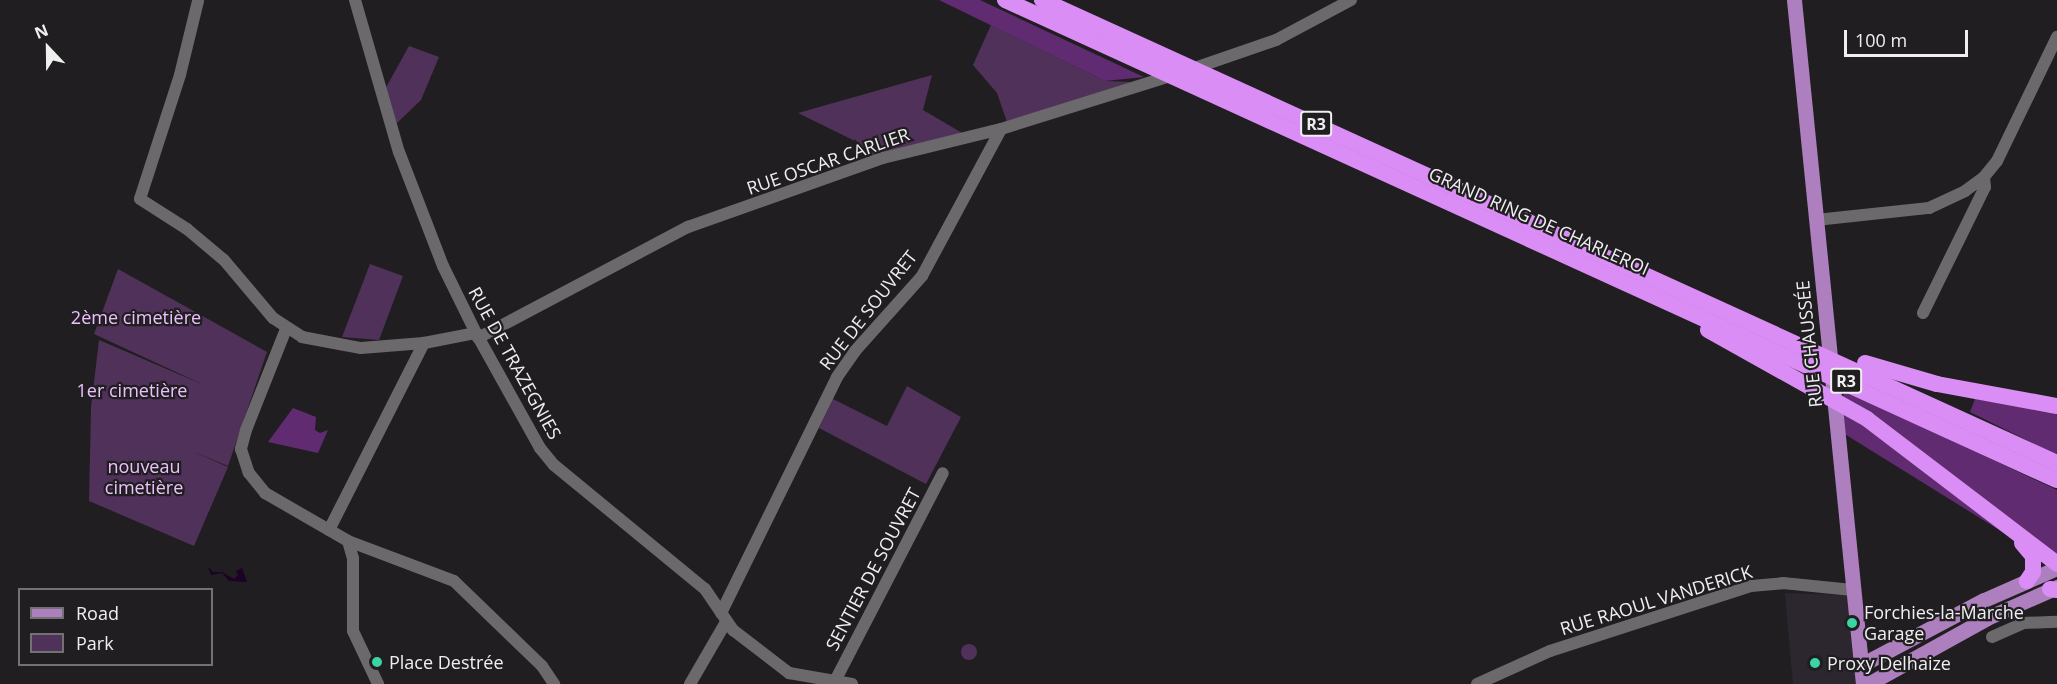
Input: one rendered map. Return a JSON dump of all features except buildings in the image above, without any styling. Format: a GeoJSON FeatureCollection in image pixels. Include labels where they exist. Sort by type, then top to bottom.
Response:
{"type":"FeatureCollection","features":[{"type":"Feature","properties":{"kind":"highway","name":"GRAND RING DE CHARLEROI"},"geometry":{"type":"LineString","coordinates":[[1005,0],[1634,285],[2057,480]]}},
{"type":"Feature","properties":{"kind":"highway","name":"GRAND RING DE CHARLEROI"},"geometry":{"type":"LineString","coordinates":[[1042,0],[2057,463]]}},
{"type":"Feature","properties":{"kind":"highway"},"geometry":{"type":"LineString","coordinates":[[1634,285],[1647,299],[1749,351],[1867,419],[2057,566]]}},
{"type":"Feature","properties":{"kind":"highway"},"geometry":{"type":"LineString","coordinates":[[1819,353],[1937,384],[2057,406]]}},
{"type":"Feature","properties":{"kind":"highway"},"geometry":{"type":"LineString","coordinates":[[2005,524],[2033,555],[2033,573],[2027,580]]}},
{"type":"Feature","properties":{"kind":"main road","name":"RUE CHAUSSÉE"},"geometry":{"type":"LineString","coordinates":[[1794,0],[1863,684]]}},
{"type":"Feature","properties":{"kind":"main road"},"geometry":{"type":"LineString","coordinates":[[1861,665],[2057,566]]}},
{"type":"Feature","properties":{"kind":"main road"},"geometry":{"type":"LineString","coordinates":[[1869,684],[1987,618],[2055,588]]}},
{"type":"Feature","properties":{"kind":"street","name":"RUE DE TRAZEGNIES"},"geometry":{"type":"LineString","coordinates":[[356,0],[399,152],[448,277],[477,336],[540,448],[554,465],[705,590],[724,617],[789,679]]}},
{"type":"Feature","properties":{"kind":"street","name":"RUE OSCAR CARLIER"},"geometry":{"type":"LineString","coordinates":[[286,329],[322,342],[361,348],[477,336],[688,227],[883,158],[1001,129],[1210,63],[1276,40],[1351,0]]}},
{"type":"Feature","properties":{"kind":"street"},"geometry":{"type":"LineString","coordinates":[[198,1],[140,199],[187,229],[224,260],[286,329],[241,449],[249,473],[265,493],[348,541],[454,581],[542,666],[554,684]]}},
{"type":"Feature","properties":{"kind":"street"},"geometry":{"type":"LineString","coordinates":[[1816,220],[1929,208],[1965,191],[1984,177],[1997,161],[2057,37]]}},
{"type":"Feature","properties":{"kind":"street","name":"RUE DE SOUVRET"},"geometry":{"type":"LineString","coordinates":[[690,684],[837,377],[855,351],[922,276],[1001,129]]}},
{"type":"Feature","properties":{"kind":"street"},"geometry":{"type":"LineString","coordinates":[[1923,313],[1986,187],[1984,177]]}},
{"type":"Feature","properties":{"kind":"street"},"geometry":{"type":"LineString","coordinates":[[329,530],[424,343]]}},
{"type":"Feature","properties":{"kind":"street","name":"SENTIER DE SOUVRET"},"geometry":{"type":"LineString","coordinates":[[835,681],[943,473]]}},
{"type":"Feature","properties":{"kind":"street"},"geometry":{"type":"LineString","coordinates":[[348,541],[353,558],[353,631],[378,684]]}},
{"type":"Feature","properties":{"kind":"street","name":"RUE RAOUL VANDERICK"},"geometry":{"type":"LineString","coordinates":[[1477,684],[1550,651],[1751,586],[1783,583],[1853,590]]}},
{"type":"Feature","properties":{"kind":"street"},"geometry":{"type":"LineString","coordinates":[[1992,637],[2023,623],[2057,622]]}},
{"type":"Feature","properties":{"kind":"street"},"geometry":{"type":"LineString","coordinates":[[789,679],[852,684]]}},
{"type":"Feature","properties":{"kind":"shaded area"},"geometry":{"type":"Polygon","coordinates":[[[939,0],[980,0],[1144,77],[1105,81],[939,0]]]}},
{"type":"Feature","properties":{"kind":"shaded area"},"geometry":{"type":"Polygon","coordinates":[[[1845,390],[2057,490],[2057,559],[1842,399],[1845,390]]]}},
{"type":"Feature","properties":{"kind":"shaded area"},"geometry":{"type":"Polygon","coordinates":[[[1976,396],[2057,411],[2057,455],[1970,412],[1976,396]]]}},
{"type":"Feature","properties":{"kind":"shaded area"},"geometry":{"type":"Polygon","coordinates":[[[293,408],[316,417],[315,430],[320,433],[328,430],[318,453],[268,442],[293,408]]]}},
{"type":"Feature","properties":{"kind":"shaded area"},"geometry":{"type":"Polygon","coordinates":[[[1842,412],[1886,441],[2004,533],[1843,433],[1842,412]]]}},
{"type":"Feature","properties":{"kind":"shaded area"},"geometry":{"type":"Polygon","coordinates":[[[208,567],[213,572],[222,572],[234,579],[238,575],[236,571],[242,568],[247,582],[229,581],[222,573],[211,575],[208,567]]]}},
{"type":"Feature","properties":{"kind":"shaded area"},"geometry":{"type":"Polygon","coordinates":[[[1785,593],[1848,595],[1857,684],[1793,684],[1785,593]]]}},
{"type":"Feature","properties":{"kind":"green space"},"geometry":{"type":"Polygon","coordinates":[[[991,25],[1105,81],[1132,82],[1007,122],[997,93],[973,65],[991,25]]]}},
{"type":"Feature","properties":{"kind":"green space"},"geometry":{"type":"Polygon","coordinates":[[[409,46],[439,57],[421,100],[396,124],[384,91],[409,46]]]}},
{"type":"Feature","properties":{"kind":"green space"},"geometry":{"type":"Polygon","coordinates":[[[932,75],[923,110],[964,134],[866,161],[859,143],[798,113],[932,75]]]}},
{"type":"Feature","properties":{"kind":"green space"},"geometry":{"type":"Polygon","coordinates":[[[370,264],[403,276],[379,340],[342,337],[370,264]]]}},
{"type":"Feature","properties":{"kind":"green space"},"geometry":{"type":"Polygon","coordinates":[[[118,269],[267,352],[228,466],[192,451],[228,467],[194,546],[89,501],[91,407],[99,340],[204,385],[94,334],[118,269]]]}},
{"type":"Feature","properties":{"kind":"green space"},"geometry":{"type":"Polygon","coordinates":[[[907,386],[961,417],[926,484],[819,428],[833,399],[887,426],[907,386]]]}},
{"type":"Feature","properties":{"kind":"green space"},"geometry":{"type":"Polygon","coordinates":[[[969,644],[977,652],[969,660],[961,652],[969,644]]]}},
{"type":"Feature","properties":{"kind":"place","name":"Forchies-la-Marche Garage"},"geometry":{"type":"Point","coordinates":[1852,623]}},
{"type":"Feature","properties":{"kind":"place","name":"Place Destrée"},"geometry":{"type":"Point","coordinates":[377,662]}},
{"type":"Feature","properties":{"kind":"place","name":"Proxy Delhaize"},"geometry":{"type":"Point","coordinates":[1815,663]}},
{"type":"Feature","properties":{"kind":"park label","name":"2ème cimetière"},"geometry":{"type":"Point","coordinates":[136,317]}},
{"type":"Feature","properties":{"kind":"park label","name":"1er cimetière"},"geometry":{"type":"Point","coordinates":[132,390]}},
{"type":"Feature","properties":{"kind":"park label","name":"nouveau cimetière"},"geometry":{"type":"Point","coordinates":[144,477]}}]}
